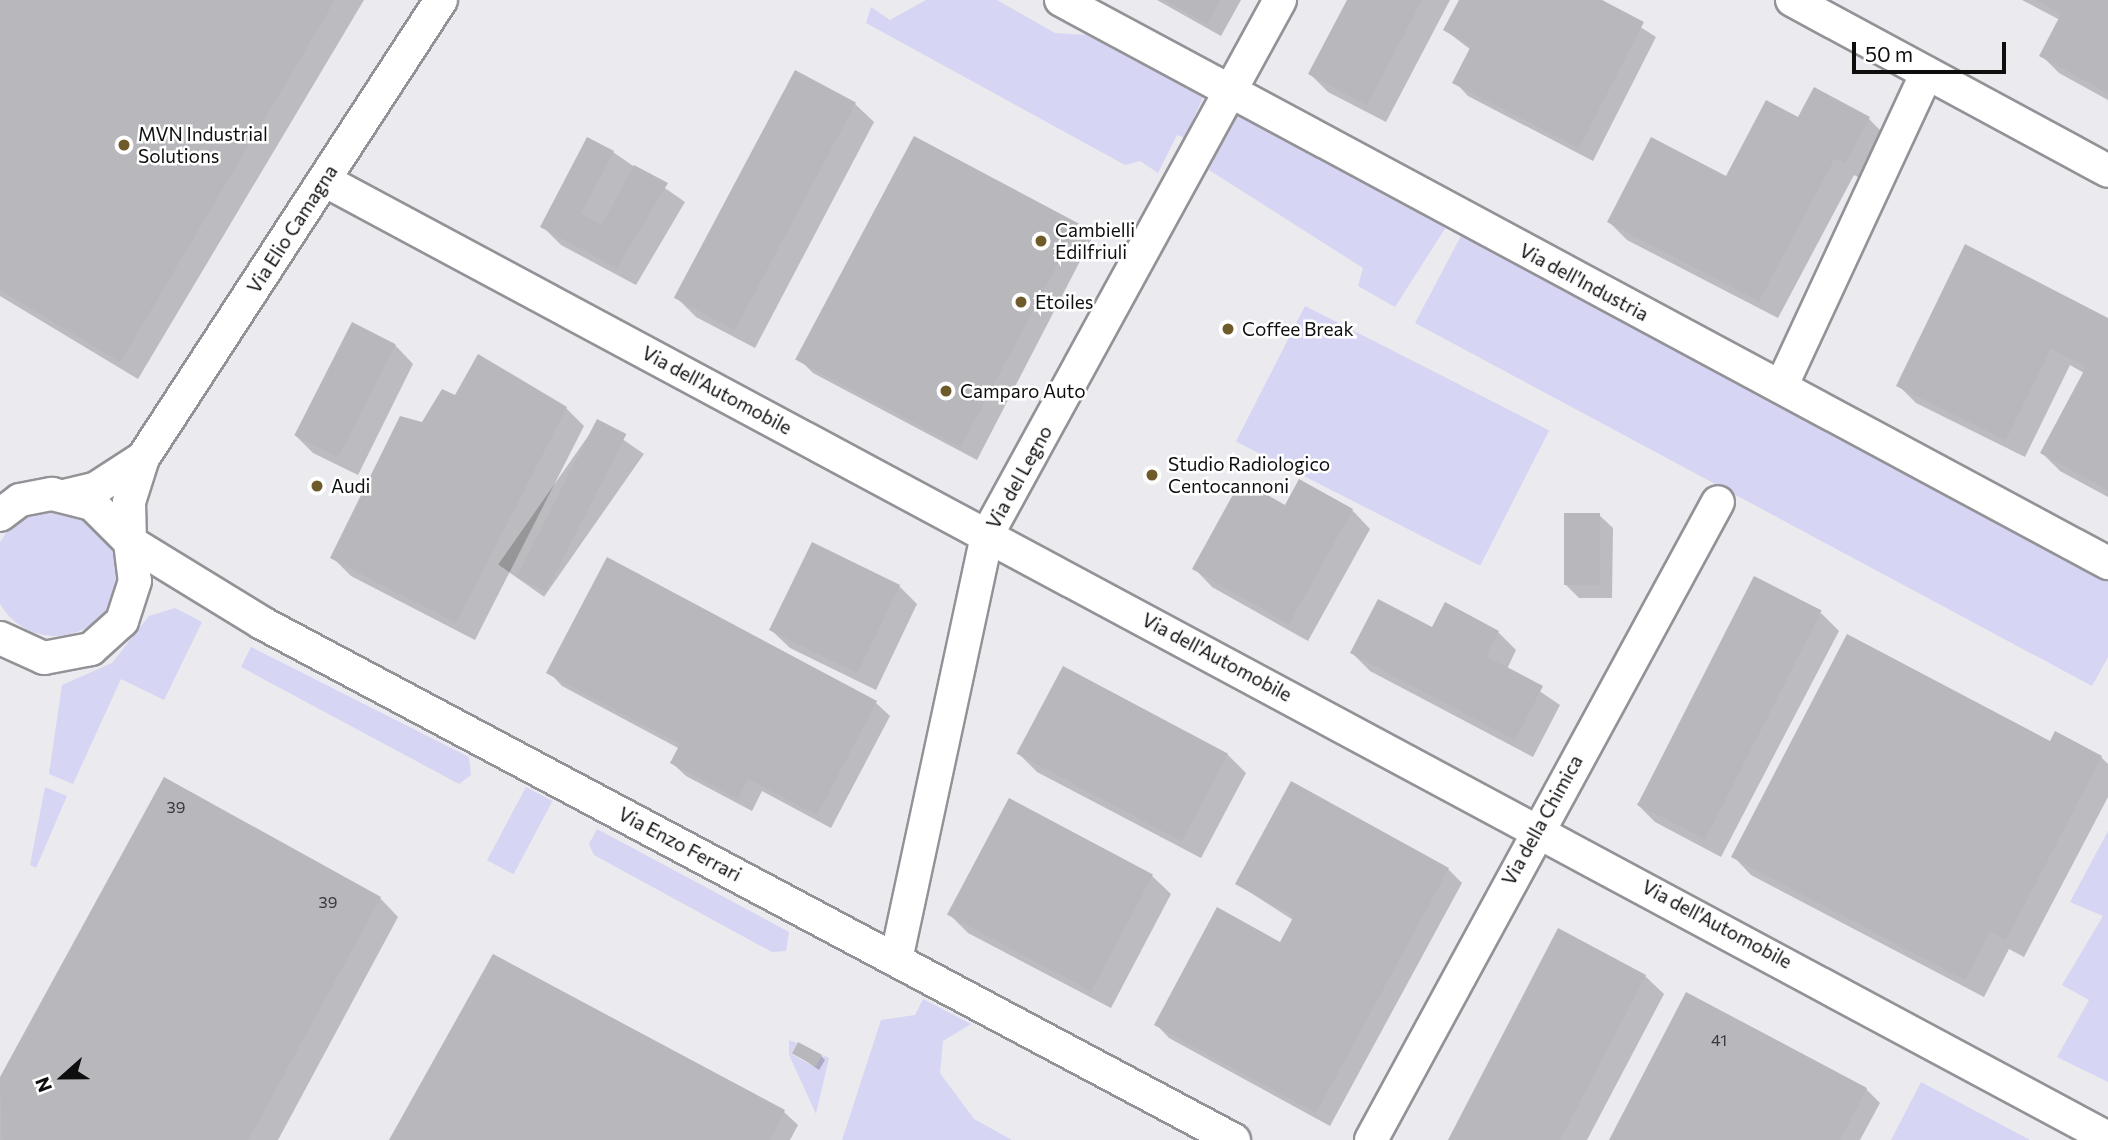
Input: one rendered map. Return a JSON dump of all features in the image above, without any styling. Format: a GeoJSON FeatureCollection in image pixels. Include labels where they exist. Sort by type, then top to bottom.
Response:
{"type":"FeatureCollection","features":[{"type":"Feature","properties":{"kind":"street","name":"Via Elio Camagna"},"geometry":{"type":"LineString","coordinates":[[0,638],[44,658],[70,657],[108,637],[131,602],[129,502],[144,458],[441,0]]}},
{"type":"Feature","properties":{"kind":"street","name":"Via dell'Industria"},"geometry":{"type":"LineString","coordinates":[[1061,0],[2108,563]]}},
{"type":"Feature","properties":{"kind":"street","name":"Via del Legno"},"geometry":{"type":"LineString","coordinates":[[896,960],[988,535],[1280,0]]}},
{"type":"Feature","properties":{"kind":"street"},"geometry":{"type":"LineString","coordinates":[[1801,2],[2108,170]]}},
{"type":"Feature","properties":{"kind":"street"},"geometry":{"type":"LineString","coordinates":[[1781,387],[1927,73]]}},
{"type":"Feature","properties":{"kind":"street","name":"Via dell'Automobile"},"geometry":{"type":"LineString","coordinates":[[324,180],[1537,828],[2108,1138]]}},
{"type":"Feature","properties":{"kind":"street","name":"Via Elio Camagna"},"geometry":{"type":"LineString","coordinates":[[7,506],[95,489],[144,458]]}},
{"type":"Feature","properties":{"kind":"street","name":"Via Enzo Ferrari"},"geometry":{"type":"LineString","coordinates":[[68,495],[106,514],[130,542],[262,623],[1234,1140]]}},
{"type":"Feature","properties":{"kind":"street","name":"Via della Chimica"},"geometry":{"type":"LineString","coordinates":[[1371,1140],[1537,828],[1718,502]]}},
{"type":"Feature","properties":{"kind":"shaded area"},"geometry":{"type":"Polygon","coordinates":[[[926,0],[997,0],[1055,33],[1087,35],[1203,97],[1185,138],[1177,135],[1158,173],[1140,161],[1125,165],[866,23],[871,7],[890,20],[926,0]]]}},
{"type":"Feature","properties":{"kind":"shaded area"},"geometry":{"type":"Polygon","coordinates":[[[1229,111],[1446,227],[1395,307],[1358,286],[1363,268],[1209,170],[1229,111]]]}},
{"type":"Feature","properties":{"kind":"shaded area"},"geometry":{"type":"Polygon","coordinates":[[[1462,234],[2108,581],[2108,657],[2092,686],[1415,323],[1462,234]]]}},
{"type":"Feature","properties":{"kind":"shaded area"},"geometry":{"type":"Polygon","coordinates":[[[1305,306],[1549,430],[1480,566],[1236,441],[1305,306]]]}},
{"type":"Feature","properties":{"kind":"shaded area"},"geometry":{"type":"Polygon","coordinates":[[[55,510],[79,515],[100,528],[113,549],[118,573],[113,597],[100,618],[79,631],[55,636],[31,631],[10,618],[-3,597],[-8,573],[-3,549],[10,528],[31,515],[55,510]]]}},
{"type":"Feature","properties":{"kind":"shaded area"},"geometry":{"type":"Polygon","coordinates":[[[175,608],[202,622],[164,700],[121,679],[73,784],[49,774],[62,685],[112,663],[149,616],[175,608]]]}},
{"type":"Feature","properties":{"kind":"shaded area"},"geometry":{"type":"Polygon","coordinates":[[[251,647],[469,757],[471,775],[459,784],[241,667],[251,647]]]}},
{"type":"Feature","properties":{"kind":"shaded area"},"geometry":{"type":"Polygon","coordinates":[[[45,787],[67,796],[36,868],[30,865],[45,787]]]}},
{"type":"Feature","properties":{"kind":"shaded area"},"geometry":{"type":"Polygon","coordinates":[[[526,787],[552,801],[514,874],[487,860],[526,787]]]}},
{"type":"Feature","properties":{"kind":"shaded area"},"geometry":{"type":"Polygon","coordinates":[[[597,829],[789,932],[786,951],[772,952],[594,855],[589,844],[597,829]]]}},
{"type":"Feature","properties":{"kind":"shaded area"},"geometry":{"type":"Polygon","coordinates":[[[2108,831],[2108,1082],[2057,1057],[2089,1000],[2062,985],[2103,916],[2070,902],[2108,831]]]}},
{"type":"Feature","properties":{"kind":"shaded area"},"geometry":{"type":"Polygon","coordinates":[[[923,999],[971,1024],[943,1041],[940,1073],[974,1119],[1012,1140],[842,1140],[881,1020],[915,1015],[923,999]]]}},
{"type":"Feature","properties":{"kind":"shaded area"},"geometry":{"type":"Polygon","coordinates":[[[789,1040],[797,1043],[791,1054],[815,1067],[822,1055],[829,1058],[816,1114],[789,1055],[789,1040]]]}},
{"type":"Feature","properties":{"kind":"shaded area"},"geometry":{"type":"Polygon","coordinates":[[[1921,1082],[2030,1140],[1891,1140],[1921,1082]]]}},
{"type":"Feature","properties":{"kind":"building","name":"MVN Industrial Solutions"},"geometry":{"type":"Polygon","coordinates":[[[0,0],[335,0],[120,362],[0,290],[0,0]]]}},
{"type":"Feature","properties":{"kind":"building"},"geometry":{"type":"Polygon","coordinates":[[[1165,0],[1220,0],[1207,24],[1165,0]]]}},
{"type":"Feature","properties":{"kind":"building"},"geometry":{"type":"Polygon","coordinates":[[[1347,0],[1422,0],[1367,105],[1308,74],[1347,0]]]}},
{"type":"Feature","properties":{"kind":"building"},"geometry":{"type":"Polygon","coordinates":[[[1459,0],[1602,0],[1644,22],[1579,148],[1452,83],[1471,46],[1443,30],[1459,0]]]}},
{"type":"Feature","properties":{"kind":"building"},"geometry":{"type":"Polygon","coordinates":[[[2035,0],[2108,0],[2108,93],[2039,56],[2061,14],[2035,0]]]}},
{"type":"Feature","properties":{"kind":"building"},"geometry":{"type":"Polygon","coordinates":[[[795,70],[856,102],[735,330],[674,298],[795,70]]]}},
{"type":"Feature","properties":{"kind":"building"},"geometry":{"type":"Polygon","coordinates":[[[1814,87],[1870,117],[1845,163],[1835,158],[1759,301],[1607,222],[1651,137],[1726,176],[1766,100],[1798,117],[1814,87]]]}},
{"type":"Feature","properties":{"kind":"building"},"geometry":{"type":"Polygon","coordinates":[[[914,136],[1079,224],[960,447],[795,359],[914,136]]]}},
{"type":"Feature","properties":{"kind":"building"},"geometry":{"type":"Polygon","coordinates":[[[587,137],[614,151],[581,214],[602,225],[634,165],[668,183],[617,268],[540,227],[587,137]]]}},
{"type":"Feature","properties":{"kind":"building"},"geometry":{"type":"Polygon","coordinates":[[[1965,244],[2108,318],[2108,490],[2040,453],[2086,367],[2051,348],[2006,440],[1896,386],[1965,244]]]}},
{"type":"Feature","properties":{"kind":"building"},"geometry":{"type":"Polygon","coordinates":[[[352,322],[396,344],[338,457],[294,435],[352,322]]]}},
{"type":"Feature","properties":{"kind":"building"},"geometry":{"type":"Polygon","coordinates":[[[478,354],[567,407],[456,623],[330,558],[400,416],[422,422],[442,389],[455,395],[478,354]]]}},
{"type":"Feature","properties":{"kind":"building"},"geometry":{"type":"Polygon","coordinates":[[[597,419],[626,434],[546,592],[517,577],[597,419]]]}},
{"type":"Feature","properties":{"kind":"building"},"geometry":{"type":"Polygon","coordinates":[[[1299,479],[1353,509],[1289,624],[1192,569],[1241,480],[1285,505],[1299,479]]]}},
{"type":"Feature","properties":{"kind":"building"},"geometry":{"type":"Polygon","coordinates":[[[1564,513],[1600,513],[1600,585],[1564,585],[1564,513]]]}},
{"type":"Feature","properties":{"kind":"building"},"geometry":{"type":"Polygon","coordinates":[[[812,542],[900,585],[857,673],[769,630],[812,542]]]}},
{"type":"Feature","properties":{"kind":"building"},"geometry":{"type":"Polygon","coordinates":[[[607,557],[877,701],[817,815],[748,779],[738,799],[670,763],[680,744],[546,673],[607,557]]]}},
{"type":"Feature","properties":{"kind":"building"},"geometry":{"type":"Polygon","coordinates":[[[1754,576],[1822,611],[1705,839],[1637,805],[1754,576]]]}},
{"type":"Feature","properties":{"kind":"building"},"geometry":{"type":"Polygon","coordinates":[[[1378,599],[1432,627],[1445,602],[1499,631],[1486,656],[1543,686],[1515,740],[1350,653],[1378,599]]]}},
{"type":"Feature","properties":{"kind":"building"},"geometry":{"type":"Polygon","coordinates":[[[1847,634],[2050,741],[2055,731],[2102,756],[2006,940],[1990,932],[1965,980],[1731,857],[1847,634]]]}},
{"type":"Feature","properties":{"kind":"building"},"geometry":{"type":"Polygon","coordinates":[[[1063,666],[1228,754],[1182,841],[1017,753],[1063,666]]]}},
{"type":"Feature","properties":{"kind":"building"},"geometry":{"type":"Polygon","coordinates":[[[164,777],[381,897],[248,1140],[2,1140],[0,1077],[164,777]]]}},
{"type":"Feature","properties":{"kind":"building"},"geometry":{"type":"Polygon","coordinates":[[[1291,781],[1449,868],[1316,1113],[1154,1025],[1217,907],[1280,942],[1294,916],[1235,884],[1291,781]]]}},
{"type":"Feature","properties":{"kind":"building"},"geometry":{"type":"Polygon","coordinates":[[[1009,798],[1153,875],[1091,991],[947,915],[1009,798]]]}},
{"type":"Feature","properties":{"kind":"building"},"geometry":{"type":"Polygon","coordinates":[[[1558,928],[1646,975],[1560,1140],[1448,1140],[1558,928]]]}},
{"type":"Feature","properties":{"kind":"building"},"geometry":{"type":"Polygon","coordinates":[[[493,954],[785,1110],[770,1140],[389,1140],[493,954]]]}},
{"type":"Feature","properties":{"kind":"building"},"geometry":{"type":"Polygon","coordinates":[[[1686,992],[1867,1088],[1840,1140],[1609,1140],[1686,992]]]}},
{"type":"Feature","properties":{"kind":"building"},"geometry":{"type":"Polygon","coordinates":[[[798,1042],[822,1055],[816,1066],[792,1053],[798,1042]]]}},
{"type":"Feature","properties":{"kind":"place","name":"MVN Industrial Solutions"},"geometry":{"type":"Point","coordinates":[124,145]}},
{"type":"Feature","properties":{"kind":"place","name":"Cambielli Edilfriuli"},"geometry":{"type":"Point","coordinates":[1041,241]}},
{"type":"Feature","properties":{"kind":"place","name":"Etoiles"},"geometry":{"type":"Point","coordinates":[1021,302]}},
{"type":"Feature","properties":{"kind":"place","name":"Coffee Break"},"geometry":{"type":"Point","coordinates":[1228,329]}},
{"type":"Feature","properties":{"kind":"place","name":"Camparo Auto"},"geometry":{"type":"Point","coordinates":[946,391]}},
{"type":"Feature","properties":{"kind":"place","name":"Studio Radiologico Centocannoni"},"geometry":{"type":"Point","coordinates":[1152,475]}},
{"type":"Feature","properties":{"kind":"place","name":"Audi"},"geometry":{"type":"Point","coordinates":[317,486]}}]}
